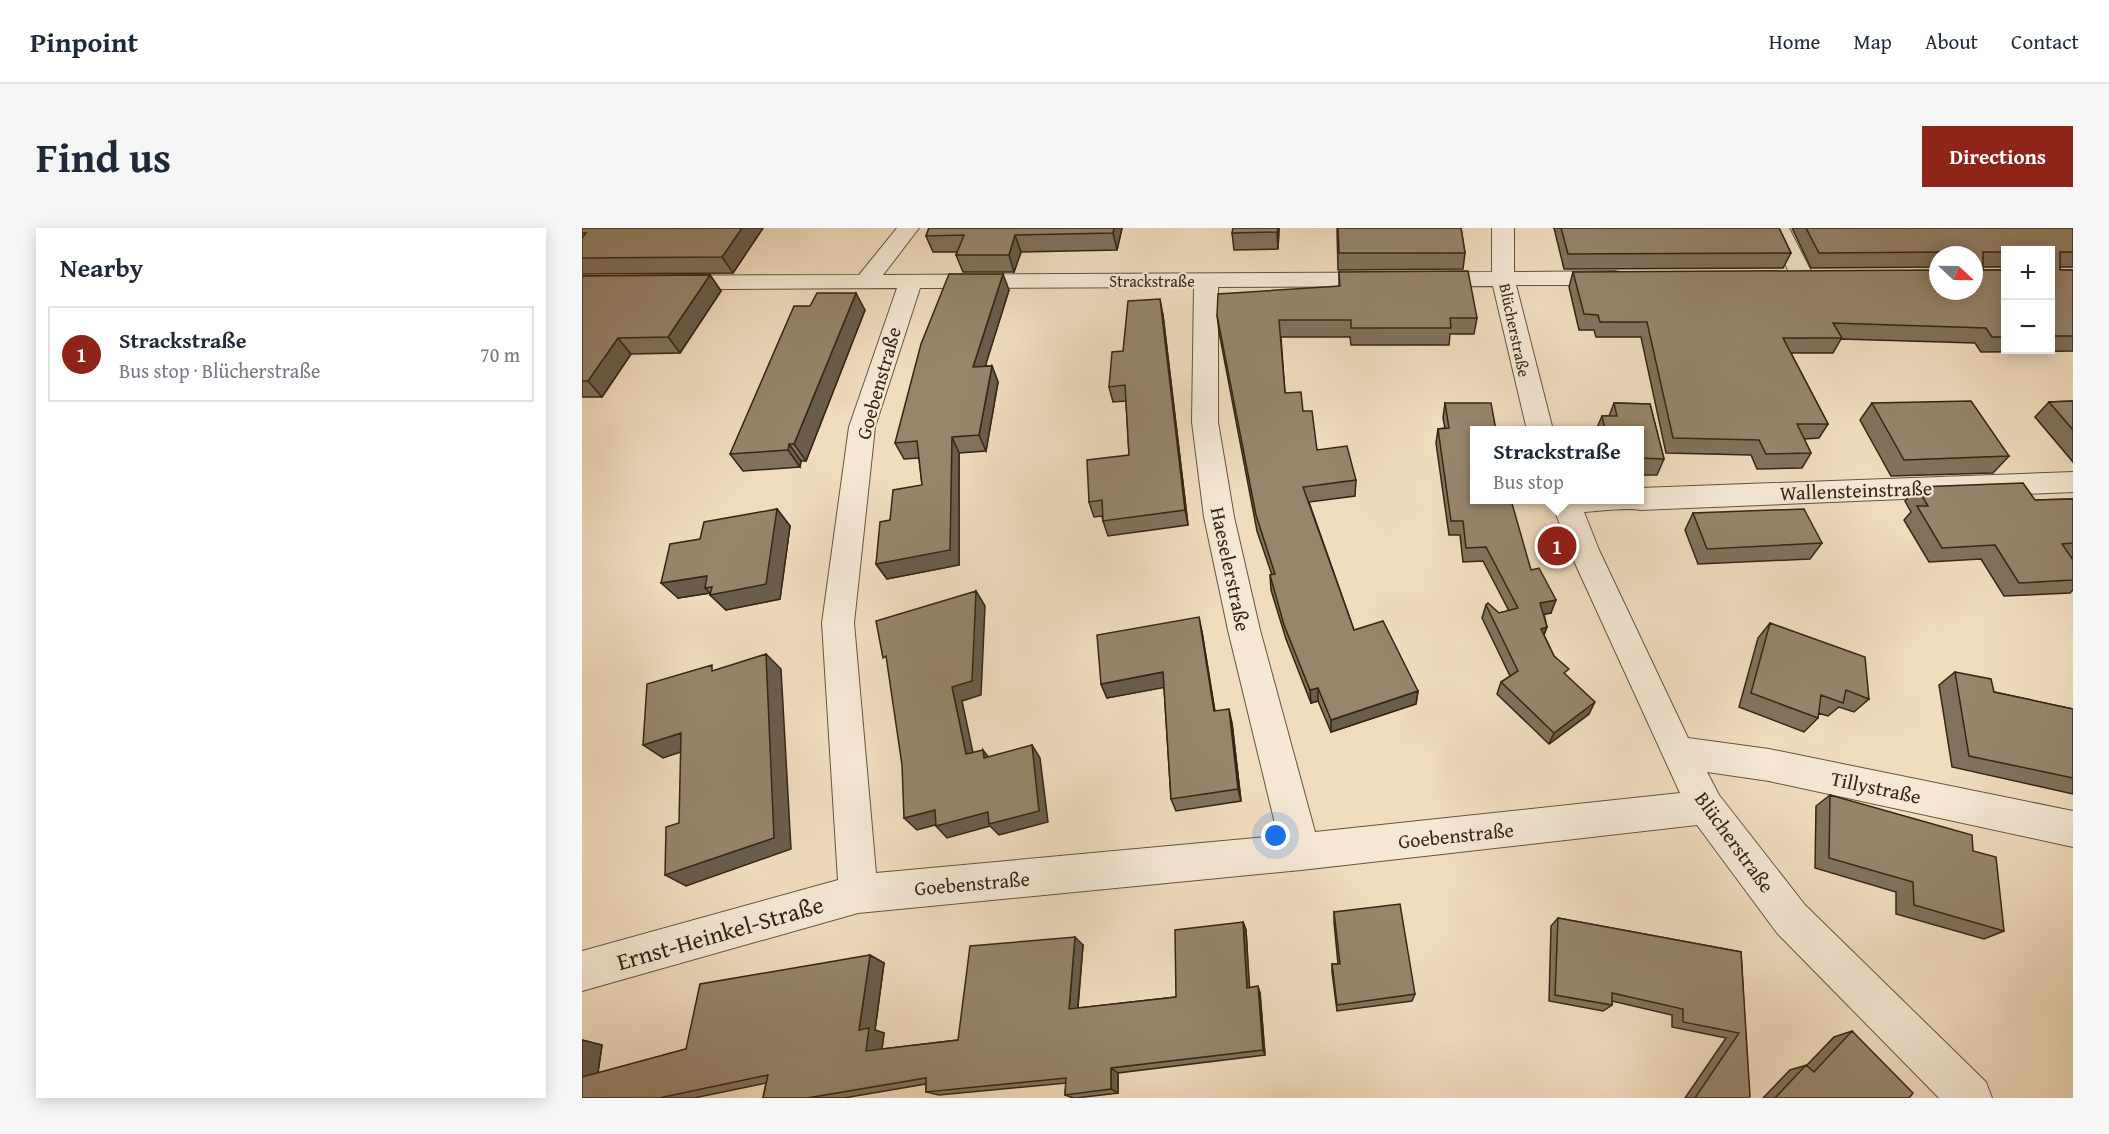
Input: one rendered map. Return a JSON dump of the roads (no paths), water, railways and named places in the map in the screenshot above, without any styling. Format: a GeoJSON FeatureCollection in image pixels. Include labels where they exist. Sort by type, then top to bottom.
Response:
{"type":"FeatureCollection","features":[{"type":"Feature","properties":{"kind":"street"},"geometry":{"type":"LineString","coordinates":[[866,281],[908,228]]}},
{"type":"Feature","properties":{"kind":"street","name":"Blücherstraße"},"geometry":{"type":"LineString","coordinates":[[1503,228],[1503,279],[1539,426]]}},
{"type":"Feature","properties":{"kind":"street"},"geometry":{"type":"LineString","coordinates":[[1778,228],[1813,277],[1778,277]]}},
{"type":"Feature","properties":{"kind":"street","name":"Strackstraße"},"geometry":{"type":"LineString","coordinates":[[582,283],[1635,278]]}},
{"type":"Feature","properties":{"kind":"street","name":"Goebenstraße"},"geometry":{"type":"LineString","coordinates":[[910,281],[862,427],[838,623],[858,894],[1301,852],[1706,807]]}},
{"type":"Feature","properties":{"kind":"street","name":"Haeselerstraße"},"geometry":{"type":"LineString","coordinates":[[1206,281],[1204,422],[1219,517],[1244,630],[1301,852]]}},
{"type":"Feature","properties":{"kind":"street","name":"Wallensteinstraße"},"geometry":{"type":"LineString","coordinates":[[1644,499],[2073,482]]}},
{"type":"Feature","properties":{"kind":"street","name":"Blücherstraße"},"geometry":{"type":"LineString","coordinates":[[1566,504],[1584,550],[1677,752],[1706,807],[1791,919],[1970,1098]]}},
{"type":"Feature","properties":{"kind":"street","name":"Tillystraße"},"geometry":{"type":"LineString","coordinates":[[1677,752],[1769,765],[2073,830]]}},
{"type":"Feature","properties":{"kind":"street","name":"Ernst-Heinkel-Straße"},"geometry":{"type":"LineString","coordinates":[[582,971],[858,894]]}},
{"type":"Feature","properties":{"kind":"place","name":"Strackstraße"},"geometry":{"type":"Point","coordinates":[1557,546]}}]}
